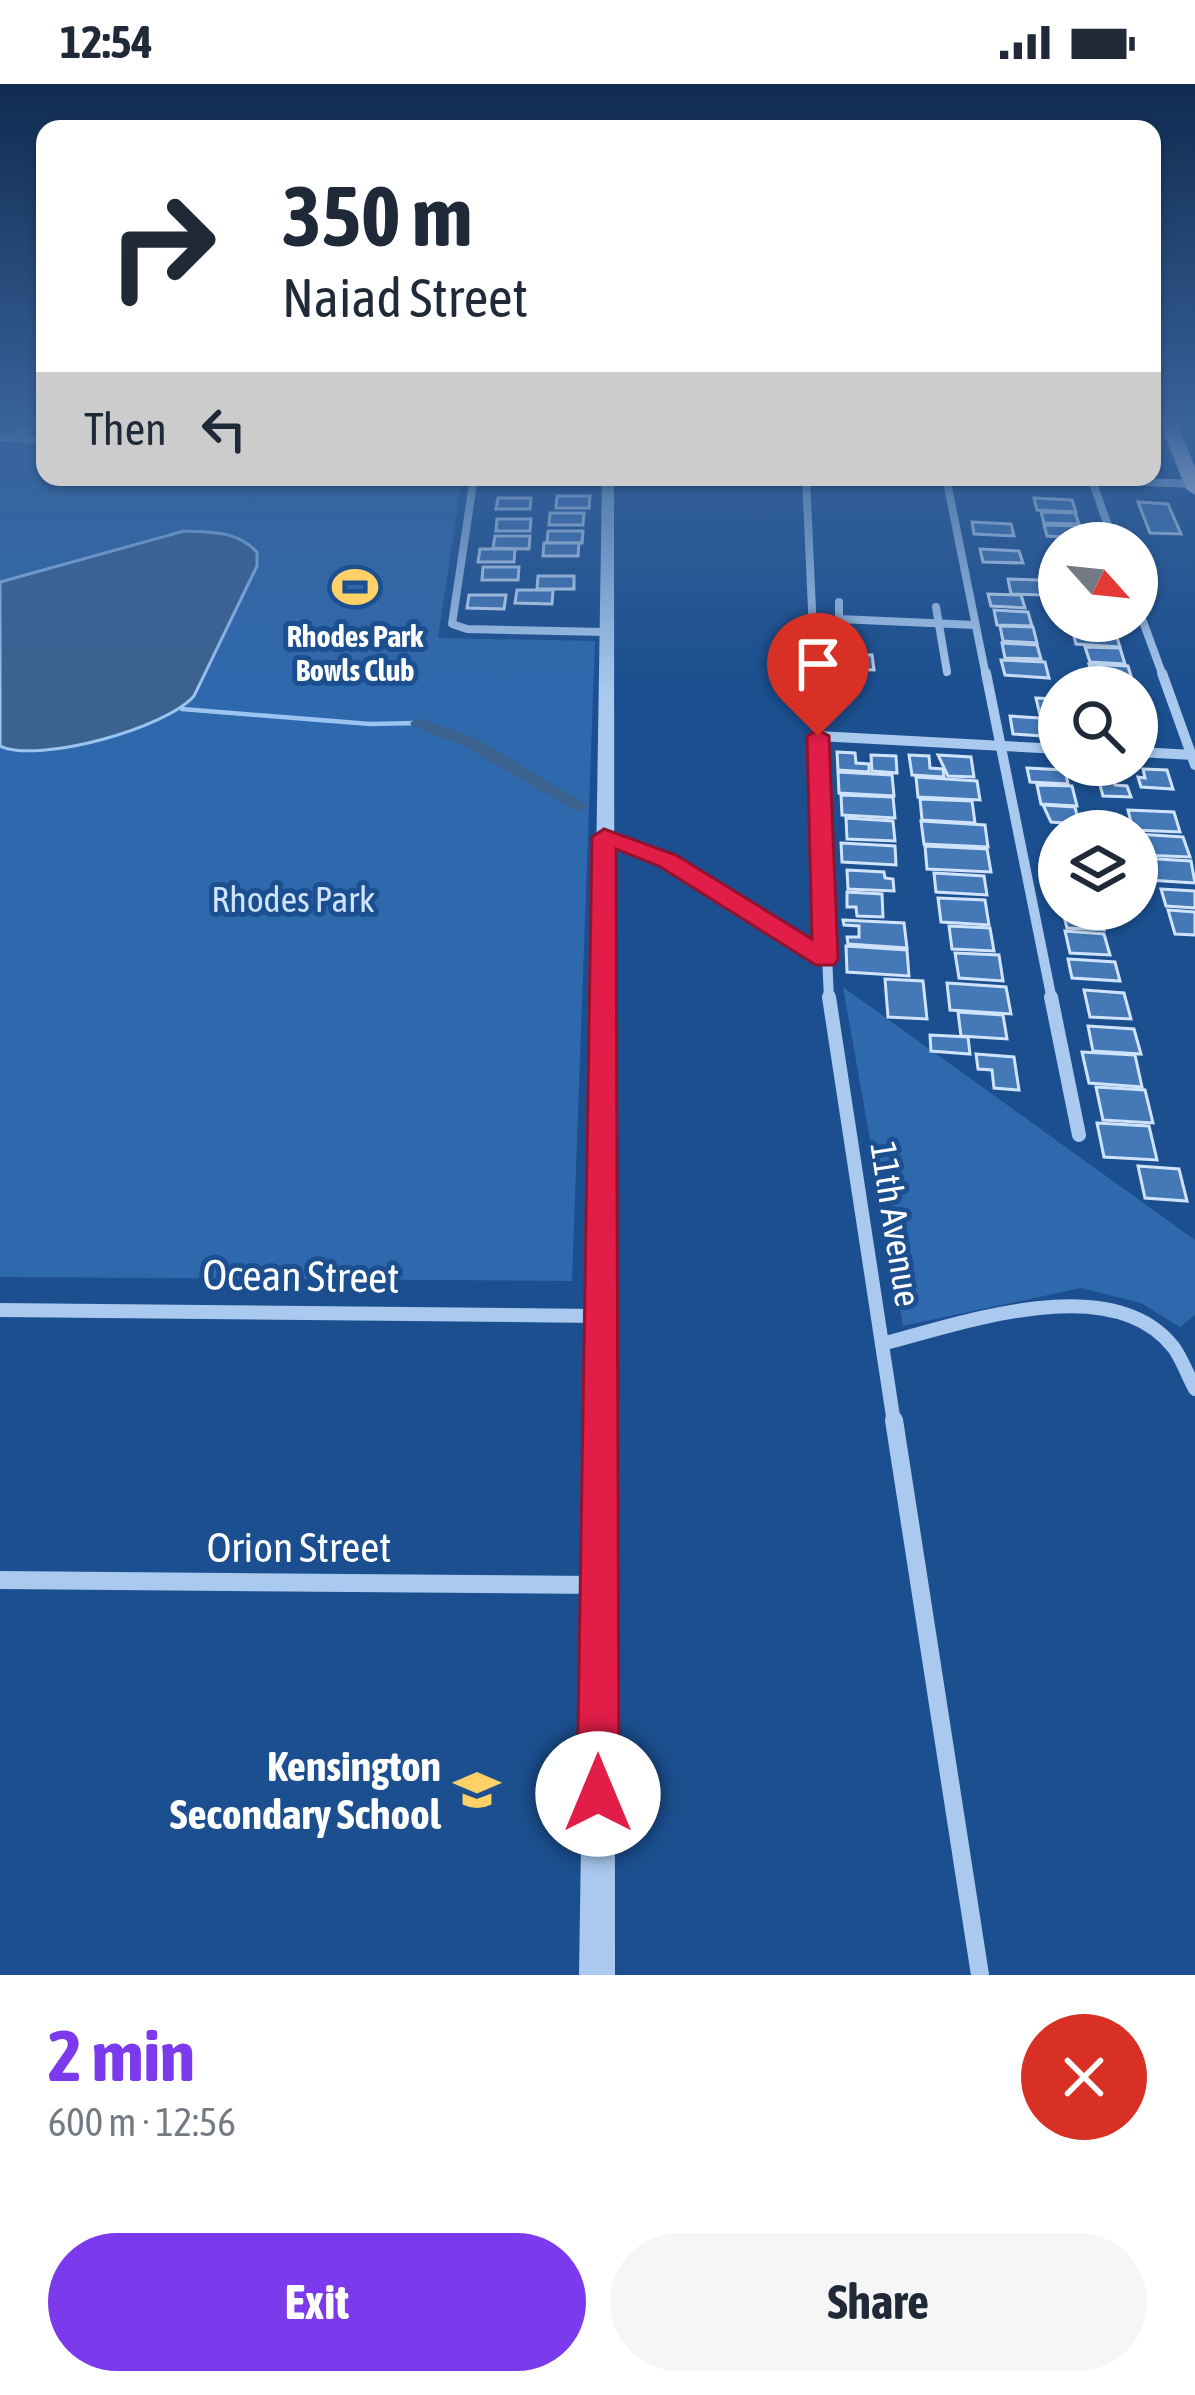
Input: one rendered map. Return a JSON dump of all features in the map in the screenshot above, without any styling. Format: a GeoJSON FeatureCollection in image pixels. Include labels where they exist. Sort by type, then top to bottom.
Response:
{"type":"FeatureCollection","features":[{"type":"Feature","properties":{"kind":"street"},"geometry":{"type":"LineString","coordinates":[[468,514],[452,624],[467,629],[606,632]]}},
{"type":"Feature","properties":{"kind":"street"},"geometry":{"type":"LineString","coordinates":[[597,1975],[608,514]]}},
{"type":"Feature","properties":{"kind":"street","name":"11th Avenue"},"geometry":{"type":"LineString","coordinates":[[808,514],[825,959],[980,1975]]}},
{"type":"Feature","properties":{"kind":"street"},"geometry":{"type":"LineString","coordinates":[[953,514],[1079,1135]]}},
{"type":"Feature","properties":{"kind":"street"},"geometry":{"type":"LineString","coordinates":[[839,602],[842,667]]}},
{"type":"Feature","properties":{"kind":"street"},"geometry":{"type":"LineString","coordinates":[[936,607],[947,672]]}},
{"type":"Feature","properties":{"kind":"street"},"geometry":{"type":"LineString","coordinates":[[839,619],[975,625]]}},
{"type":"Feature","properties":{"kind":"street"},"geometry":{"type":"LineString","coordinates":[[1151,642],[1194,758],[1158,754]]}},
{"type":"Feature","properties":{"kind":"street"},"geometry":{"type":"LineString","coordinates":[[818,736],[1038,748]]}},
{"type":"Feature","properties":{"kind":"street"},"geometry":{"type":"LineString","coordinates":[[604,837],[668,860],[825,959]]}},
{"type":"Feature","properties":{"kind":"street"},"geometry":{"type":"LineString","coordinates":[[882,1344],[1033,1310],[1090,1303],[1128,1315],[1163,1336],[1177,1351],[1195,1389]]}},
{"type":"Feature","properties":{"kind":"street","name":"Ocean Street"},"geometry":{"type":"LineString","coordinates":[[0,1310],[601,1316]]}},
{"type":"Feature","properties":{"kind":"street","name":"Orion Street"},"geometry":{"type":"LineString","coordinates":[[0,1580],[598,1585]]}},
{"type":"Feature","properties":{"kind":"green space","name":"Rhodes Park"},"geometry":{"type":"Polygon","coordinates":[[[0,514],[457,514],[438,638],[595,641],[572,1281],[0,1277],[0,514]]]}},
{"type":"Feature","properties":{"kind":"green space"},"geometry":{"type":"Polygon","coordinates":[[[843,987],[1195,1240],[1195,1315],[1180,1327],[1141,1303],[1081,1288],[903,1326],[843,987]]]}},
{"type":"Feature","properties":{"kind":"shaded area"},"geometry":{"type":"Polygon","coordinates":[[[184,531],[233,536],[257,552],[257,566],[194,696],[157,720],[101,740],[43,750],[0,746],[0,582],[184,531]]]}},
{"type":"Feature","properties":{"kind":"building"},"geometry":{"type":"Polygon","coordinates":[[[550,514],[584,514],[583,525],[549,525],[550,514]]]}},
{"type":"Feature","properties":{"kind":"building"},"geometry":{"type":"Polygon","coordinates":[[[1042,514],[1075,514],[1078,522],[1044,522],[1042,514]]]}},
{"type":"Feature","properties":{"kind":"building"},"geometry":{"type":"Polygon","coordinates":[[[1143,514],[1172,514],[1181,534],[1158,533],[1158,522],[1146,522],[1143,514]]]}},
{"type":"Feature","properties":{"kind":"building"},"geometry":{"type":"Polygon","coordinates":[[[497,519],[531,519],[530,531],[496,531],[497,519]]]}},
{"type":"Feature","properties":{"kind":"building"},"geometry":{"type":"Polygon","coordinates":[[[972,522],[1011,524],[1014,536],[974,534],[972,522]]]}},
{"type":"Feature","properties":{"kind":"building"},"geometry":{"type":"Polygon","coordinates":[[[548,531],[583,531],[582,543],[547,543],[548,531]]]}},
{"type":"Feature","properties":{"kind":"building"},"geometry":{"type":"Polygon","coordinates":[[[495,536],[530,536],[529,549],[493,548],[495,536]]]}},
{"type":"Feature","properties":{"kind":"building"},"geometry":{"type":"Polygon","coordinates":[[[544,543],[579,543],[578,556],[543,556],[544,543]]]}},
{"type":"Feature","properties":{"kind":"building"},"geometry":{"type":"Polygon","coordinates":[[[480,549],[515,549],[514,562],[478,562],[480,549]]]}},
{"type":"Feature","properties":{"kind":"building"},"geometry":{"type":"Polygon","coordinates":[[[980,549],[1019,551],[1023,563],[983,562],[980,549]]]}},
{"type":"Feature","properties":{"kind":"building"},"geometry":{"type":"Polygon","coordinates":[[[483,567],[519,567],[518,580],[482,580],[483,567]]]}},
{"type":"Feature","properties":{"kind":"building"},"geometry":{"type":"Polygon","coordinates":[[[538,576],[574,576],[574,589],[537,589],[538,576]]]}},
{"type":"Feature","properties":{"kind":"building"},"geometry":{"type":"Polygon","coordinates":[[[1008,579],[1038,580],[1038,595],[1011,594],[1008,579]]]}},
{"type":"Feature","properties":{"kind":"building"},"geometry":{"type":"Polygon","coordinates":[[[517,590],[553,590],[552,604],[515,603],[517,590]]]}},
{"type":"Feature","properties":{"kind":"building"},"geometry":{"type":"Polygon","coordinates":[[[988,594],[1021,595],[1025,608],[991,606],[988,594]]]}},
{"type":"Feature","properties":{"kind":"building"},"geometry":{"type":"Polygon","coordinates":[[[469,595],[506,595],[504,609],[467,608],[469,595]]]}},
{"type":"Feature","properties":{"kind":"building"},"geometry":{"type":"Polygon","coordinates":[[[994,610],[1028,612],[1032,626],[997,625],[994,610]]]}},
{"type":"Feature","properties":{"kind":"building"},"geometry":{"type":"Polygon","coordinates":[[[1000,626],[1033,627],[1037,643],[1003,641],[1000,626]]]}},
{"type":"Feature","properties":{"kind":"building"},"geometry":{"type":"Polygon","coordinates":[[[1118,642],[1120,647],[1076,644],[1118,642]]]}},
{"type":"Feature","properties":{"kind":"building"},"geometry":{"type":"Polygon","coordinates":[[[1002,643],[1037,645],[1041,659],[1005,658],[1002,643]]]}},
{"type":"Feature","properties":{"kind":"building"},"geometry":{"type":"Polygon","coordinates":[[[1085,647],[1120,648],[1125,664],[1090,662],[1085,647]]]}},
{"type":"Feature","properties":{"kind":"building"},"geometry":{"type":"Polygon","coordinates":[[[848,654],[872,655],[874,670],[849,669],[848,654]]]}},
{"type":"Feature","properties":{"kind":"building"},"geometry":{"type":"Polygon","coordinates":[[[1001,660],[1045,662],[1046,666],[1038,666],[1038,677],[1005,675],[1001,660]]]}},
{"type":"Feature","properties":{"kind":"building"},"geometry":{"type":"Polygon","coordinates":[[[1010,716],[1038,718],[1038,736],[1013,734],[1010,716]]]}},
{"type":"Feature","properties":{"kind":"building"},"geometry":{"type":"Polygon","coordinates":[[[837,752],[855,753],[856,763],[869,764],[869,772],[838,770],[837,752]]]}},
{"type":"Feature","properties":{"kind":"building"},"geometry":{"type":"Polygon","coordinates":[[[871,755],[896,756],[897,773],[872,771],[871,755]]]}},
{"type":"Feature","properties":{"kind":"building"},"geometry":{"type":"Polygon","coordinates":[[[909,755],[929,756],[930,768],[943,769],[944,777],[912,775],[909,755]]]}},
{"type":"Feature","properties":{"kind":"building"},"geometry":{"type":"Polygon","coordinates":[[[938,755],[971,757],[974,777],[948,776],[938,755]]]}},
{"type":"Feature","properties":{"kind":"building"},"geometry":{"type":"Polygon","coordinates":[[[1027,768],[1038,769],[1038,782],[1030,782],[1027,768]]]}},
{"type":"Feature","properties":{"kind":"building"},"geometry":{"type":"Polygon","coordinates":[[[1158,770],[1167,770],[1173,789],[1141,787],[1158,786],[1158,770]]]}},
{"type":"Feature","properties":{"kind":"building"},"geometry":{"type":"Polygon","coordinates":[[[838,772],[892,775],[894,796],[839,793],[838,772]]]}},
{"type":"Feature","properties":{"kind":"building"},"geometry":{"type":"Polygon","coordinates":[[[916,777],[977,781],[980,800],[918,797],[916,777]]]}},
{"type":"Feature","properties":{"kind":"building"},"geometry":{"type":"Polygon","coordinates":[[[1037,785],[1072,786],[1077,806],[1041,804],[1037,785]]]}},
{"type":"Feature","properties":{"kind":"building"},"geometry":{"type":"Polygon","coordinates":[[[1100,786],[1127,786],[1131,797],[1103,796],[1100,786]]]}},
{"type":"Feature","properties":{"kind":"building"},"geometry":{"type":"Polygon","coordinates":[[[841,795],[893,797],[895,818],[842,815],[841,795]]]}},
{"type":"Feature","properties":{"kind":"building"},"geometry":{"type":"Polygon","coordinates":[[[920,799],[972,801],[975,823],[922,820],[920,799]]]}},
{"type":"Feature","properties":{"kind":"building"},"geometry":{"type":"Polygon","coordinates":[[[1043,805],[1076,810],[1045,810],[1043,805]]]}},
{"type":"Feature","properties":{"kind":"building"},"geometry":{"type":"Polygon","coordinates":[[[1158,811],[1174,812],[1180,832],[1158,831],[1158,811]]]}},
{"type":"Feature","properties":{"kind":"building"},"geometry":{"type":"Polygon","coordinates":[[[846,818],[893,821],[895,841],[847,839],[846,818]]]}},
{"type":"Feature","properties":{"kind":"building"},"geometry":{"type":"Polygon","coordinates":[[[921,821],[985,825],[988,847],[924,844],[921,821]]]}},
{"type":"Feature","properties":{"kind":"building"},"geometry":{"type":"Polygon","coordinates":[[[1158,835],[1183,837],[1190,857],[1158,856],[1158,835]]]}},
{"type":"Feature","properties":{"kind":"building"},"geometry":{"type":"Polygon","coordinates":[[[841,843],[895,846],[896,865],[842,862],[841,843]]]}},
{"type":"Feature","properties":{"kind":"building"},"geometry":{"type":"Polygon","coordinates":[[[925,846],[987,849],[991,872],[927,869],[925,846]]]}},
{"type":"Feature","properties":{"kind":"building"},"geometry":{"type":"Polygon","coordinates":[[[1158,859],[1191,861],[1195,883],[1158,881],[1158,859]]]}},
{"type":"Feature","properties":{"kind":"building"},"geometry":{"type":"Polygon","coordinates":[[[847,870],[884,872],[885,878],[893,879],[894,891],[848,889],[847,870]]]}},
{"type":"Feature","properties":{"kind":"building"},"geometry":{"type":"Polygon","coordinates":[[[934,873],[984,876],[987,895],[936,892],[934,873]]]}},
{"type":"Feature","properties":{"kind":"building"},"geometry":{"type":"Polygon","coordinates":[[[1161,889],[1195,891],[1195,908],[1166,906],[1161,889]]]}},
{"type":"Feature","properties":{"kind":"building"},"geometry":{"type":"Polygon","coordinates":[[[847,892],[882,894],[883,917],[857,916],[856,907],[847,907],[847,892]]]}},
{"type":"Feature","properties":{"kind":"building"},"geometry":{"type":"Polygon","coordinates":[[[938,898],[985,900],[989,925],[941,922],[938,898]]]}},
{"type":"Feature","properties":{"kind":"building"},"geometry":{"type":"Polygon","coordinates":[[[1168,910],[1195,912],[1195,935],[1175,934],[1168,910]]]}},
{"type":"Feature","properties":{"kind":"building"},"geometry":{"type":"Polygon","coordinates":[[[843,920],[904,923],[907,948],[848,944],[847,937],[859,937],[859,926],[844,925],[843,920]]]}},
{"type":"Feature","properties":{"kind":"building"},"geometry":{"type":"Polygon","coordinates":[[[949,926],[990,928],[994,951],[952,949],[949,926]]]}},
{"type":"Feature","properties":{"kind":"building"},"geometry":{"type":"Polygon","coordinates":[[[1065,931],[1104,934],[1110,955],[1070,953],[1065,931]]]}},
{"type":"Feature","properties":{"kind":"building"},"geometry":{"type":"Polygon","coordinates":[[[846,946],[907,950],[909,976],[847,972],[846,946]]]}},
{"type":"Feature","properties":{"kind":"building"},"geometry":{"type":"Polygon","coordinates":[[[955,953],[999,955],[1003,981],[959,978],[955,953]]]}},
{"type":"Feature","properties":{"kind":"building"},"geometry":{"type":"Polygon","coordinates":[[[1068,959],[1115,962],[1120,981],[1072,978],[1068,959]]]}},
{"type":"Feature","properties":{"kind":"building"},"geometry":{"type":"Polygon","coordinates":[[[885,979],[923,981],[927,1019],[888,1017],[885,979]]]}},
{"type":"Feature","properties":{"kind":"building"},"geometry":{"type":"Polygon","coordinates":[[[947,983],[1006,987],[1011,1014],[950,1010],[947,983]]]}},
{"type":"Feature","properties":{"kind":"building"},"geometry":{"type":"Polygon","coordinates":[[[1084,990],[1124,993],[1131,1019],[1090,1017],[1084,990]]]}},
{"type":"Feature","properties":{"kind":"building"},"geometry":{"type":"Polygon","coordinates":[[[958,1012],[1003,1015],[1007,1039],[961,1036],[958,1012]]]}},
{"type":"Feature","properties":{"kind":"building"},"geometry":{"type":"Polygon","coordinates":[[[1088,1026],[1134,1029],[1141,1054],[1093,1051],[1088,1026]]]}},
{"type":"Feature","properties":{"kind":"building"},"geometry":{"type":"Polygon","coordinates":[[[930,1035],[968,1037],[970,1054],[931,1051],[930,1035]]]}},
{"type":"Feature","properties":{"kind":"building"},"geometry":{"type":"Polygon","coordinates":[[[1082,1052],[1135,1055],[1142,1087],[1089,1083],[1082,1052]]]}},
{"type":"Feature","properties":{"kind":"building"},"geometry":{"type":"Polygon","coordinates":[[[976,1054],[1014,1057],[1019,1090],[994,1088],[992,1070],[978,1069],[976,1054]]]}},
{"type":"Feature","properties":{"kind":"building"},"geometry":{"type":"Polygon","coordinates":[[[1096,1087],[1145,1090],[1153,1123],[1103,1120],[1096,1087]]]}},
{"type":"Feature","properties":{"kind":"building"},"geometry":{"type":"Polygon","coordinates":[[[1097,1123],[1149,1126],[1157,1160],[1104,1157],[1097,1123]]]}},
{"type":"Feature","properties":{"kind":"building"},"geometry":{"type":"Polygon","coordinates":[[[1138,1166],[1179,1169],[1187,1201],[1145,1198],[1138,1166]]]}},
{"type":"Feature","properties":{"kind":"waterway"},"geometry":{"type":"LineString","coordinates":[[182,709],[370,724],[418,723]]}},
{"type":"Feature","properties":{"kind":"waterway"},"geometry":{"type":"LineString","coordinates":[[418,723],[468,741],[580,806]]}},
{"type":"Feature","properties":{"kind":"place","name":"Rhodes Park Bowls Club"},"geometry":{"type":"Point","coordinates":[355,587]}},
{"type":"Feature","properties":{"kind":"place","name":"Kensington Secondary School"},"geometry":{"type":"Point","coordinates":[477,1790]}},
{"type":"Feature","properties":{"kind":"route"},"geometry":{"type":"LineString","coordinates":[[598,1794],[604,837],[668,860],[825,959],[818,736]]}}]}
